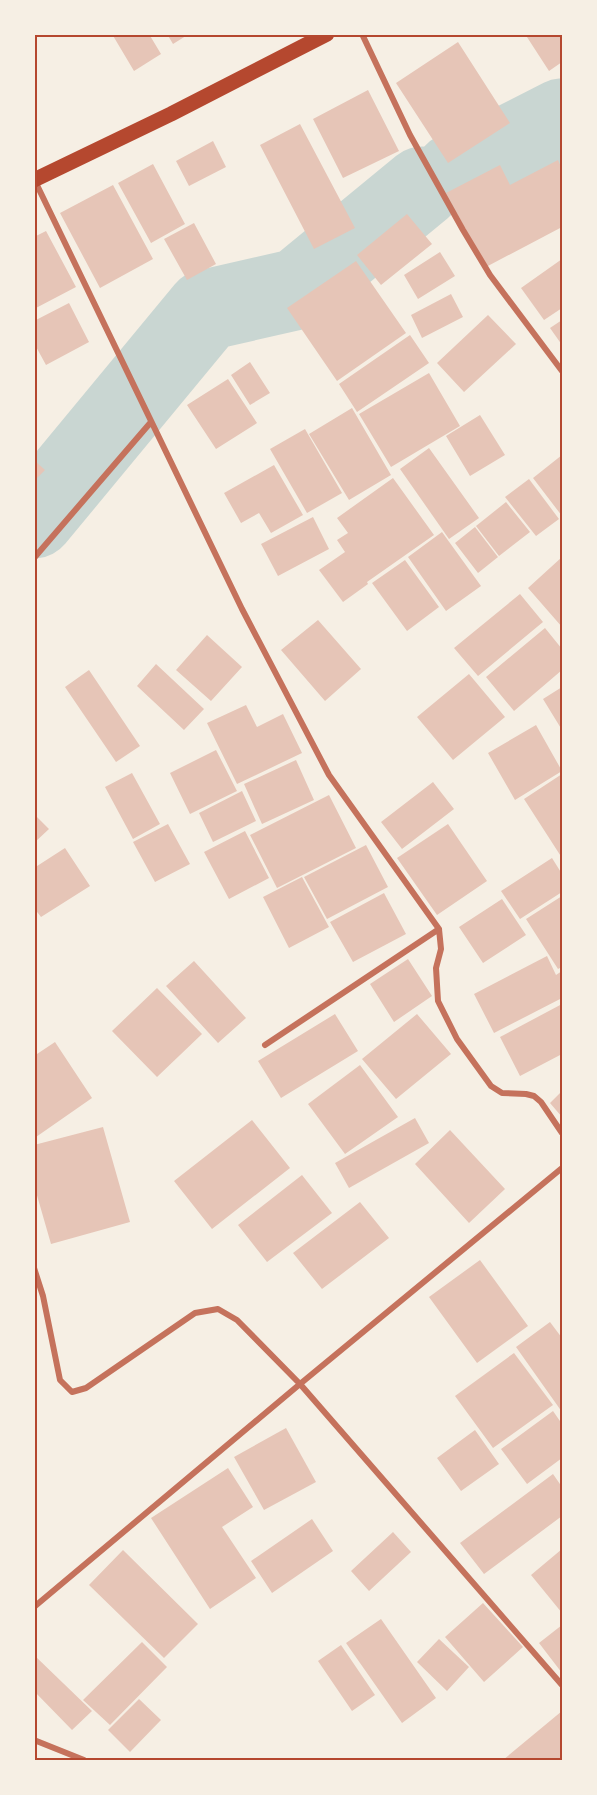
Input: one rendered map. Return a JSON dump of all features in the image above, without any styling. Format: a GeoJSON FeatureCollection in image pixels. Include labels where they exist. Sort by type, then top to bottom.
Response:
{"type":"FeatureCollection","features":[{"type":"Feature","properties":{"kind":"main road"},"geometry":{"type":"LineString","coordinates":[[34,180],[171,114],[327,34]]}},
{"type":"Feature","properties":{"kind":"street"},"geometry":{"type":"LineString","coordinates":[[362,34],[410,135],[468,239],[490,275],[562,370]]}},
{"type":"Feature","properties":{"kind":"street"},"geometry":{"type":"LineString","coordinates":[[34,180],[242,609],[329,775],[439,929],[441,949],[436,968],[438,1001],[457,1040],[491,1086],[502,1093],[534,1096],[541,1102],[562,1133]]}},
{"type":"Feature","properties":{"kind":"street"},"geometry":{"type":"LineString","coordinates":[[34,558],[151,422]]}},
{"type":"Feature","properties":{"kind":"street"},"geometry":{"type":"LineString","coordinates":[[265,1045],[439,929]]}},
{"type":"Feature","properties":{"kind":"street"},"geometry":{"type":"LineString","coordinates":[[34,1607],[562,1168]]}},
{"type":"Feature","properties":{"kind":"street"},"geometry":{"type":"LineString","coordinates":[[34,1268],[43,1296],[60,1380],[72,1392],[86,1388],[195,1312],[219,1309],[237,1320],[300,1384],[562,1685]]}},
{"type":"Feature","properties":{"kind":"street"},"geometry":{"type":"LineString","coordinates":[[34,1740],[84,1761]]}},
{"type":"Feature","properties":{"kind":"building"},"geometry":{"type":"Polygon","coordinates":[[[112,34],[149,34],[161,54],[134,71],[112,34]]]}},
{"type":"Feature","properties":{"kind":"building"},"geometry":{"type":"Polygon","coordinates":[[[167,34],[189,34],[173,44],[167,34]]]}},
{"type":"Feature","properties":{"kind":"building"},"geometry":{"type":"Polygon","coordinates":[[[525,34],[562,34],[562,62],[549,71],[525,34]]]}},
{"type":"Feature","properties":{"kind":"building"},"geometry":{"type":"Polygon","coordinates":[[[458,42],[510,123],[448,163],[396,83],[458,42]]]}},
{"type":"Feature","properties":{"kind":"building"},"geometry":{"type":"Polygon","coordinates":[[[368,90],[399,151],[343,178],[313,119],[368,90]]]}},
{"type":"Feature","properties":{"kind":"building"},"geometry":{"type":"Polygon","coordinates":[[[300,124],[355,228],[314,249],[260,145],[300,124]]]}},
{"type":"Feature","properties":{"kind":"building"},"geometry":{"type":"Polygon","coordinates":[[[213,141],[226,167],[189,186],[176,161],[213,141]]]}},
{"type":"Feature","properties":{"kind":"building"},"geometry":{"type":"Polygon","coordinates":[[[558,160],[562,169],[562,227],[486,267],[446,193],[500,165],[510,185],[558,160]]]}},
{"type":"Feature","properties":{"kind":"building"},"geometry":{"type":"Polygon","coordinates":[[[153,164],[185,224],[151,243],[118,183],[153,164]]]}},
{"type":"Feature","properties":{"kind":"building"},"geometry":{"type":"Polygon","coordinates":[[[113,185],[153,259],[100,288],[60,213],[113,185]]]}},
{"type":"Feature","properties":{"kind":"building"},"geometry":{"type":"Polygon","coordinates":[[[407,214],[432,244],[381,285],[357,255],[407,214]]]}},
{"type":"Feature","properties":{"kind":"building"},"geometry":{"type":"Polygon","coordinates":[[[194,223],[216,264],[187,280],[164,239],[194,223]]]}},
{"type":"Feature","properties":{"kind":"building"},"geometry":{"type":"Polygon","coordinates":[[[46,231],[76,287],[34,309],[34,237],[46,231]]]}},
{"type":"Feature","properties":{"kind":"building"},"geometry":{"type":"Polygon","coordinates":[[[440,252],[455,276],[418,299],[404,275],[440,252]]]}},
{"type":"Feature","properties":{"kind":"building"},"geometry":{"type":"Polygon","coordinates":[[[562,259],[562,308],[544,320],[521,288],[562,259]]]}},
{"type":"Feature","properties":{"kind":"building"},"geometry":{"type":"Polygon","coordinates":[[[356,261],[406,333],[337,381],[287,308],[356,261]]]}},
{"type":"Feature","properties":{"kind":"building"},"geometry":{"type":"Polygon","coordinates":[[[451,294],[463,317],[422,338],[411,315],[451,294]]]}},
{"type":"Feature","properties":{"kind":"building"},"geometry":{"type":"Polygon","coordinates":[[[69,303],[89,342],[46,365],[34,343],[34,321],[69,303]]]}},
{"type":"Feature","properties":{"kind":"building"},"geometry":{"type":"Polygon","coordinates":[[[488,315],[516,344],[464,392],[437,363],[488,315]]]}},
{"type":"Feature","properties":{"kind":"building"},"geometry":{"type":"Polygon","coordinates":[[[562,320],[562,345],[550,328],[562,320]]]}},
{"type":"Feature","properties":{"kind":"building"},"geometry":{"type":"Polygon","coordinates":[[[410,335],[429,363],[357,412],[339,384],[410,335]]]}},
{"type":"Feature","properties":{"kind":"building"},"geometry":{"type":"Polygon","coordinates":[[[250,362],[270,393],[250,405],[231,375],[250,362]]]}},
{"type":"Feature","properties":{"kind":"building"},"geometry":{"type":"Polygon","coordinates":[[[429,373],[460,426],[391,467],[359,414],[429,373]]]}},
{"type":"Feature","properties":{"kind":"building"},"geometry":{"type":"Polygon","coordinates":[[[228,379],[257,423],[216,449],[187,405],[228,379]]]}},
{"type":"Feature","properties":{"kind":"building"},"geometry":{"type":"Polygon","coordinates":[[[352,408],[391,475],[349,500],[309,434],[352,408]]]}},
{"type":"Feature","properties":{"kind":"building"},"geometry":{"type":"Polygon","coordinates":[[[480,415],[505,455],[470,476],[446,436],[480,415]]]}},
{"type":"Feature","properties":{"kind":"building"},"geometry":{"type":"Polygon","coordinates":[[[305,429],[342,493],[307,513],[270,449],[305,429]]]}},
{"type":"Feature","properties":{"kind":"building"},"geometry":{"type":"Polygon","coordinates":[[[429,448],[479,518],[449,539],[400,469],[429,448]]]}},
{"type":"Feature","properties":{"kind":"building"},"geometry":{"type":"Polygon","coordinates":[[[562,455],[562,516],[533,478],[562,455]]]}},
{"type":"Feature","properties":{"kind":"building"},"geometry":{"type":"Polygon","coordinates":[[[34,460],[45,470],[34,481],[34,460]]]}},
{"type":"Feature","properties":{"kind":"building"},"geometry":{"type":"Polygon","coordinates":[[[274,465],[303,515],[271,533],[259,513],[241,523],[224,493],[274,465]]]}},
{"type":"Feature","properties":{"kind":"building"},"geometry":{"type":"Polygon","coordinates":[[[393,478],[434,535],[367,582],[368,584],[343,602],[319,570],[345,552],[337,540],[348,533],[337,518],[393,478]]]}},
{"type":"Feature","properties":{"kind":"building"},"geometry":{"type":"Polygon","coordinates":[[[529,479],[559,519],[536,536],[505,497],[529,479]]]}},
{"type":"Feature","properties":{"kind":"building"},"geometry":{"type":"Polygon","coordinates":[[[506,502],[530,532],[499,556],[476,526],[506,502]]]}},
{"type":"Feature","properties":{"kind":"building"},"geometry":{"type":"Polygon","coordinates":[[[313,517],[329,549],[278,576],[261,544],[313,517]]]}},
{"type":"Feature","properties":{"kind":"building"},"geometry":{"type":"Polygon","coordinates":[[[475,527],[498,557],[478,573],[455,543],[475,527]]]}},
{"type":"Feature","properties":{"kind":"building"},"geometry":{"type":"Polygon","coordinates":[[[442,532],[481,586],[446,611],[408,557],[442,532]]]}},
{"type":"Feature","properties":{"kind":"building"},"geometry":{"type":"Polygon","coordinates":[[[562,557],[562,627],[528,588],[562,557]]]}},
{"type":"Feature","properties":{"kind":"building"},"geometry":{"type":"Polygon","coordinates":[[[405,560],[439,607],[407,631],[372,583],[405,560]]]}},
{"type":"Feature","properties":{"kind":"building"},"geometry":{"type":"Polygon","coordinates":[[[520,594],[543,622],[478,676],[454,648],[520,594]]]}},
{"type":"Feature","properties":{"kind":"building"},"geometry":{"type":"Polygon","coordinates":[[[318,620],[361,669],[325,701],[281,650],[318,620]]]}},
{"type":"Feature","properties":{"kind":"building"},"geometry":{"type":"Polygon","coordinates":[[[545,628],[562,649],[562,670],[514,711],[486,677],[545,628]]]}},
{"type":"Feature","properties":{"kind":"building"},"geometry":{"type":"Polygon","coordinates":[[[207,635],[242,667],[211,701],[176,670],[207,635]]]}},
{"type":"Feature","properties":{"kind":"building"},"geometry":{"type":"Polygon","coordinates":[[[156,664],[204,709],[184,730],[137,686],[156,664]]]}},
{"type":"Feature","properties":{"kind":"building"},"geometry":{"type":"Polygon","coordinates":[[[89,670],[140,746],[116,762],[65,687],[89,670]]]}},
{"type":"Feature","properties":{"kind":"building"},"geometry":{"type":"Polygon","coordinates":[[[469,674],[505,717],[453,760],[417,717],[469,674]]]}},
{"type":"Feature","properties":{"kind":"building"},"geometry":{"type":"Polygon","coordinates":[[[562,687],[562,730],[543,699],[562,687]]]}},
{"type":"Feature","properties":{"kind":"building"},"geometry":{"type":"Polygon","coordinates":[[[246,705],[257,727],[283,714],[302,753],[237,784],[207,723],[246,705]]]}},
{"type":"Feature","properties":{"kind":"building"},"geometry":{"type":"Polygon","coordinates":[[[536,725],[562,771],[515,800],[488,753],[536,725]]]}},
{"type":"Feature","properties":{"kind":"building"},"geometry":{"type":"Polygon","coordinates":[[[216,750],[237,791],[190,814],[170,773],[216,750]]]}},
{"type":"Feature","properties":{"kind":"building"},"geometry":{"type":"Polygon","coordinates":[[[296,760],[314,800],[262,824],[244,784],[296,760]]]}},
{"type":"Feature","properties":{"kind":"building"},"geometry":{"type":"Polygon","coordinates":[[[132,773],[160,824],[133,839],[105,787],[132,773]]]}},
{"type":"Feature","properties":{"kind":"building"},"geometry":{"type":"Polygon","coordinates":[[[562,774],[562,858],[524,799],[562,774]]]}},
{"type":"Feature","properties":{"kind":"building"},"geometry":{"type":"Polygon","coordinates":[[[433,782],[454,809],[402,849],[381,822],[433,782]]]}},
{"type":"Feature","properties":{"kind":"building"},"geometry":{"type":"Polygon","coordinates":[[[242,791],[256,821],[213,842],[199,813],[242,791]]]}},
{"type":"Feature","properties":{"kind":"building"},"geometry":{"type":"Polygon","coordinates":[[[329,795],[356,848],[277,888],[250,835],[329,795]]]}},
{"type":"Feature","properties":{"kind":"building"},"geometry":{"type":"Polygon","coordinates":[[[34,814],[49,829],[34,843],[34,814]]]}},
{"type":"Feature","properties":{"kind":"building"},"geometry":{"type":"Polygon","coordinates":[[[168,824],[190,864],[155,882],[133,842],[168,824]]]}},
{"type":"Feature","properties":{"kind":"building"},"geometry":{"type":"Polygon","coordinates":[[[448,824],[487,881],[437,915],[397,858],[448,824]]]}},
{"type":"Feature","properties":{"kind":"building"},"geometry":{"type":"Polygon","coordinates":[[[245,831],[269,878],[229,899],[204,852],[245,831]]]}},
{"type":"Feature","properties":{"kind":"building"},"geometry":{"type":"Polygon","coordinates":[[[366,845],[388,887],[327,919],[304,877],[366,845]]]}},
{"type":"Feature","properties":{"kind":"building"},"geometry":{"type":"Polygon","coordinates":[[[65,848],[90,886],[41,917],[34,908],[34,868],[65,848]]]}},
{"type":"Feature","properties":{"kind":"building"},"geometry":{"type":"Polygon","coordinates":[[[552,858],[562,874],[562,892],[520,919],[501,891],[552,858]]]}},
{"type":"Feature","properties":{"kind":"building"},"geometry":{"type":"Polygon","coordinates":[[[302,877],[329,927],[289,948],[263,897],[302,877]]]}},
{"type":"Feature","properties":{"kind":"building"},"geometry":{"type":"Polygon","coordinates":[[[384,893],[406,934],[353,962],[330,922],[384,893]]]}},
{"type":"Feature","properties":{"kind":"building"},"geometry":{"type":"Polygon","coordinates":[[[562,896],[562,967],[558,969],[526,919],[562,896]]]}},
{"type":"Feature","properties":{"kind":"building"},"geometry":{"type":"Polygon","coordinates":[[[502,899],[526,935],[483,963],[459,927],[502,899]]]}},
{"type":"Feature","properties":{"kind":"building"},"geometry":{"type":"Polygon","coordinates":[[[547,956],[556,975],[562,971],[562,998],[494,1033],[474,994],[547,956]]]}},
{"type":"Feature","properties":{"kind":"building"},"geometry":{"type":"Polygon","coordinates":[[[408,959],[432,996],[394,1022],[370,984],[408,959]]]}},
{"type":"Feature","properties":{"kind":"building"},"geometry":{"type":"Polygon","coordinates":[[[194,961],[246,1018],[218,1043],[166,986],[194,961]]]}},
{"type":"Feature","properties":{"kind":"building"},"geometry":{"type":"Polygon","coordinates":[[[157,988],[202,1034],[157,1077],[112,1031],[157,988]]]}},
{"type":"Feature","properties":{"kind":"building"},"geometry":{"type":"Polygon","coordinates":[[[562,1004],[562,1054],[520,1076],[500,1037],[562,1004]]]}},
{"type":"Feature","properties":{"kind":"building"},"geometry":{"type":"Polygon","coordinates":[[[335,1014],[358,1051],[281,1098],[258,1061],[335,1014]]]}},
{"type":"Feature","properties":{"kind":"building"},"geometry":{"type":"Polygon","coordinates":[[[417,1014],[451,1054],[396,1099],[362,1059],[417,1014]]]}},
{"type":"Feature","properties":{"kind":"building"},"geometry":{"type":"Polygon","coordinates":[[[55,1042],[92,1098],[36,1137],[34,1056],[55,1042]]]}},
{"type":"Feature","properties":{"kind":"building"},"geometry":{"type":"Polygon","coordinates":[[[360,1065],[398,1117],[345,1154],[308,1104],[360,1065]]]}},
{"type":"Feature","properties":{"kind":"building"},"geometry":{"type":"Polygon","coordinates":[[[562,1091],[562,1117],[550,1103],[562,1091]]]}},
{"type":"Feature","properties":{"kind":"building"},"geometry":{"type":"Polygon","coordinates":[[[415,1118],[429,1143],[349,1188],[335,1163],[415,1118]]]}},
{"type":"Feature","properties":{"kind":"building"},"geometry":{"type":"Polygon","coordinates":[[[252,1120],[290,1168],[212,1229],[174,1181],[252,1120]]]}},
{"type":"Feature","properties":{"kind":"building"},"geometry":{"type":"Polygon","coordinates":[[[103,1127],[130,1222],[51,1244],[34,1185],[34,1145],[103,1127]]]}},
{"type":"Feature","properties":{"kind":"building"},"geometry":{"type":"Polygon","coordinates":[[[450,1130],[505,1189],[469,1223],[415,1164],[450,1130]]]}},
{"type":"Feature","properties":{"kind":"building"},"geometry":{"type":"Polygon","coordinates":[[[302,1175],[332,1213],[267,1262],[238,1225],[302,1175]]]}},
{"type":"Feature","properties":{"kind":"building"},"geometry":{"type":"Polygon","coordinates":[[[360,1202],[389,1238],[322,1289],[293,1253],[360,1202]]]}},
{"type":"Feature","properties":{"kind":"building"},"geometry":{"type":"Polygon","coordinates":[[[480,1260],[528,1326],[477,1363],[429,1297],[480,1260]]]}},
{"type":"Feature","properties":{"kind":"building"},"geometry":{"type":"Polygon","coordinates":[[[550,1322],[562,1338],[562,1412],[516,1347],[550,1322]]]}},
{"type":"Feature","properties":{"kind":"building"},"geometry":{"type":"Polygon","coordinates":[[[514,1353],[553,1405],[493,1448],[455,1396],[514,1353]]]}},
{"type":"Feature","properties":{"kind":"building"},"geometry":{"type":"Polygon","coordinates":[[[553,1411],[562,1424],[562,1458],[527,1484],[501,1449],[553,1411]]]}},
{"type":"Feature","properties":{"kind":"building"},"geometry":{"type":"Polygon","coordinates":[[[286,1428],[316,1482],[264,1510],[234,1457],[286,1428]]]}},
{"type":"Feature","properties":{"kind":"building"},"geometry":{"type":"Polygon","coordinates":[[[475,1430],[499,1464],[461,1491],[437,1458],[475,1430]]]}},
{"type":"Feature","properties":{"kind":"building"},"geometry":{"type":"Polygon","coordinates":[[[228,1468],[253,1507],[222,1527],[256,1578],[210,1609],[151,1518],[228,1468]]]}},
{"type":"Feature","properties":{"kind":"building"},"geometry":{"type":"Polygon","coordinates":[[[553,1474],[562,1487],[562,1516],[484,1574],[460,1543],[553,1474]]]}},
{"type":"Feature","properties":{"kind":"building"},"geometry":{"type":"Polygon","coordinates":[[[312,1519],[333,1551],[272,1593],[251,1561],[312,1519]]]}},
{"type":"Feature","properties":{"kind":"building"},"geometry":{"type":"Polygon","coordinates":[[[393,1532],[411,1552],[369,1591],[351,1571],[393,1532]]]}},
{"type":"Feature","properties":{"kind":"building"},"geometry":{"type":"Polygon","coordinates":[[[562,1549],[562,1613],[531,1575],[562,1549]]]}},
{"type":"Feature","properties":{"kind":"building"},"geometry":{"type":"Polygon","coordinates":[[[123,1550],[198,1624],[164,1658],[89,1585],[123,1550]]]}},
{"type":"Feature","properties":{"kind":"building"},"geometry":{"type":"Polygon","coordinates":[[[483,1603],[523,1647],[484,1682],[445,1637],[483,1603]]]}},
{"type":"Feature","properties":{"kind":"building"},"geometry":{"type":"Polygon","coordinates":[[[381,1619],[436,1698],[402,1723],[346,1643],[381,1619]]]}},
{"type":"Feature","properties":{"kind":"building"},"geometry":{"type":"Polygon","coordinates":[[[562,1625],[562,1673],[539,1643],[562,1625]]]}},
{"type":"Feature","properties":{"kind":"building"},"geometry":{"type":"Polygon","coordinates":[[[439,1639],[469,1667],[447,1691],[417,1662],[439,1639]]]}},
{"type":"Feature","properties":{"kind":"building"},"geometry":{"type":"Polygon","coordinates":[[[142,1642],[167,1667],[110,1725],[83,1700],[142,1642]]]}},
{"type":"Feature","properties":{"kind":"building"},"geometry":{"type":"Polygon","coordinates":[[[341,1645],[375,1695],[352,1711],[318,1661],[341,1645]]]}},
{"type":"Feature","properties":{"kind":"building"},"geometry":{"type":"Polygon","coordinates":[[[34,1655],[92,1711],[72,1730],[34,1691],[34,1655]]]}},
{"type":"Feature","properties":{"kind":"building"},"geometry":{"type":"Polygon","coordinates":[[[139,1699],[161,1720],[130,1752],[108,1730],[139,1699]]]}},
{"type":"Feature","properties":{"kind":"building"},"geometry":{"type":"Polygon","coordinates":[[[562,1711],[562,1760],[503,1760],[562,1711]]]}},
{"type":"Feature","properties":{"kind":"waterway"},"geometry":{"type":"LineString","coordinates":[[455,173],[562,119]]}},
{"type":"Feature","properties":{"kind":"waterway"},"geometry":{"type":"LineString","coordinates":[[34,518],[206,310],[298,289],[422,187]]}}]}
